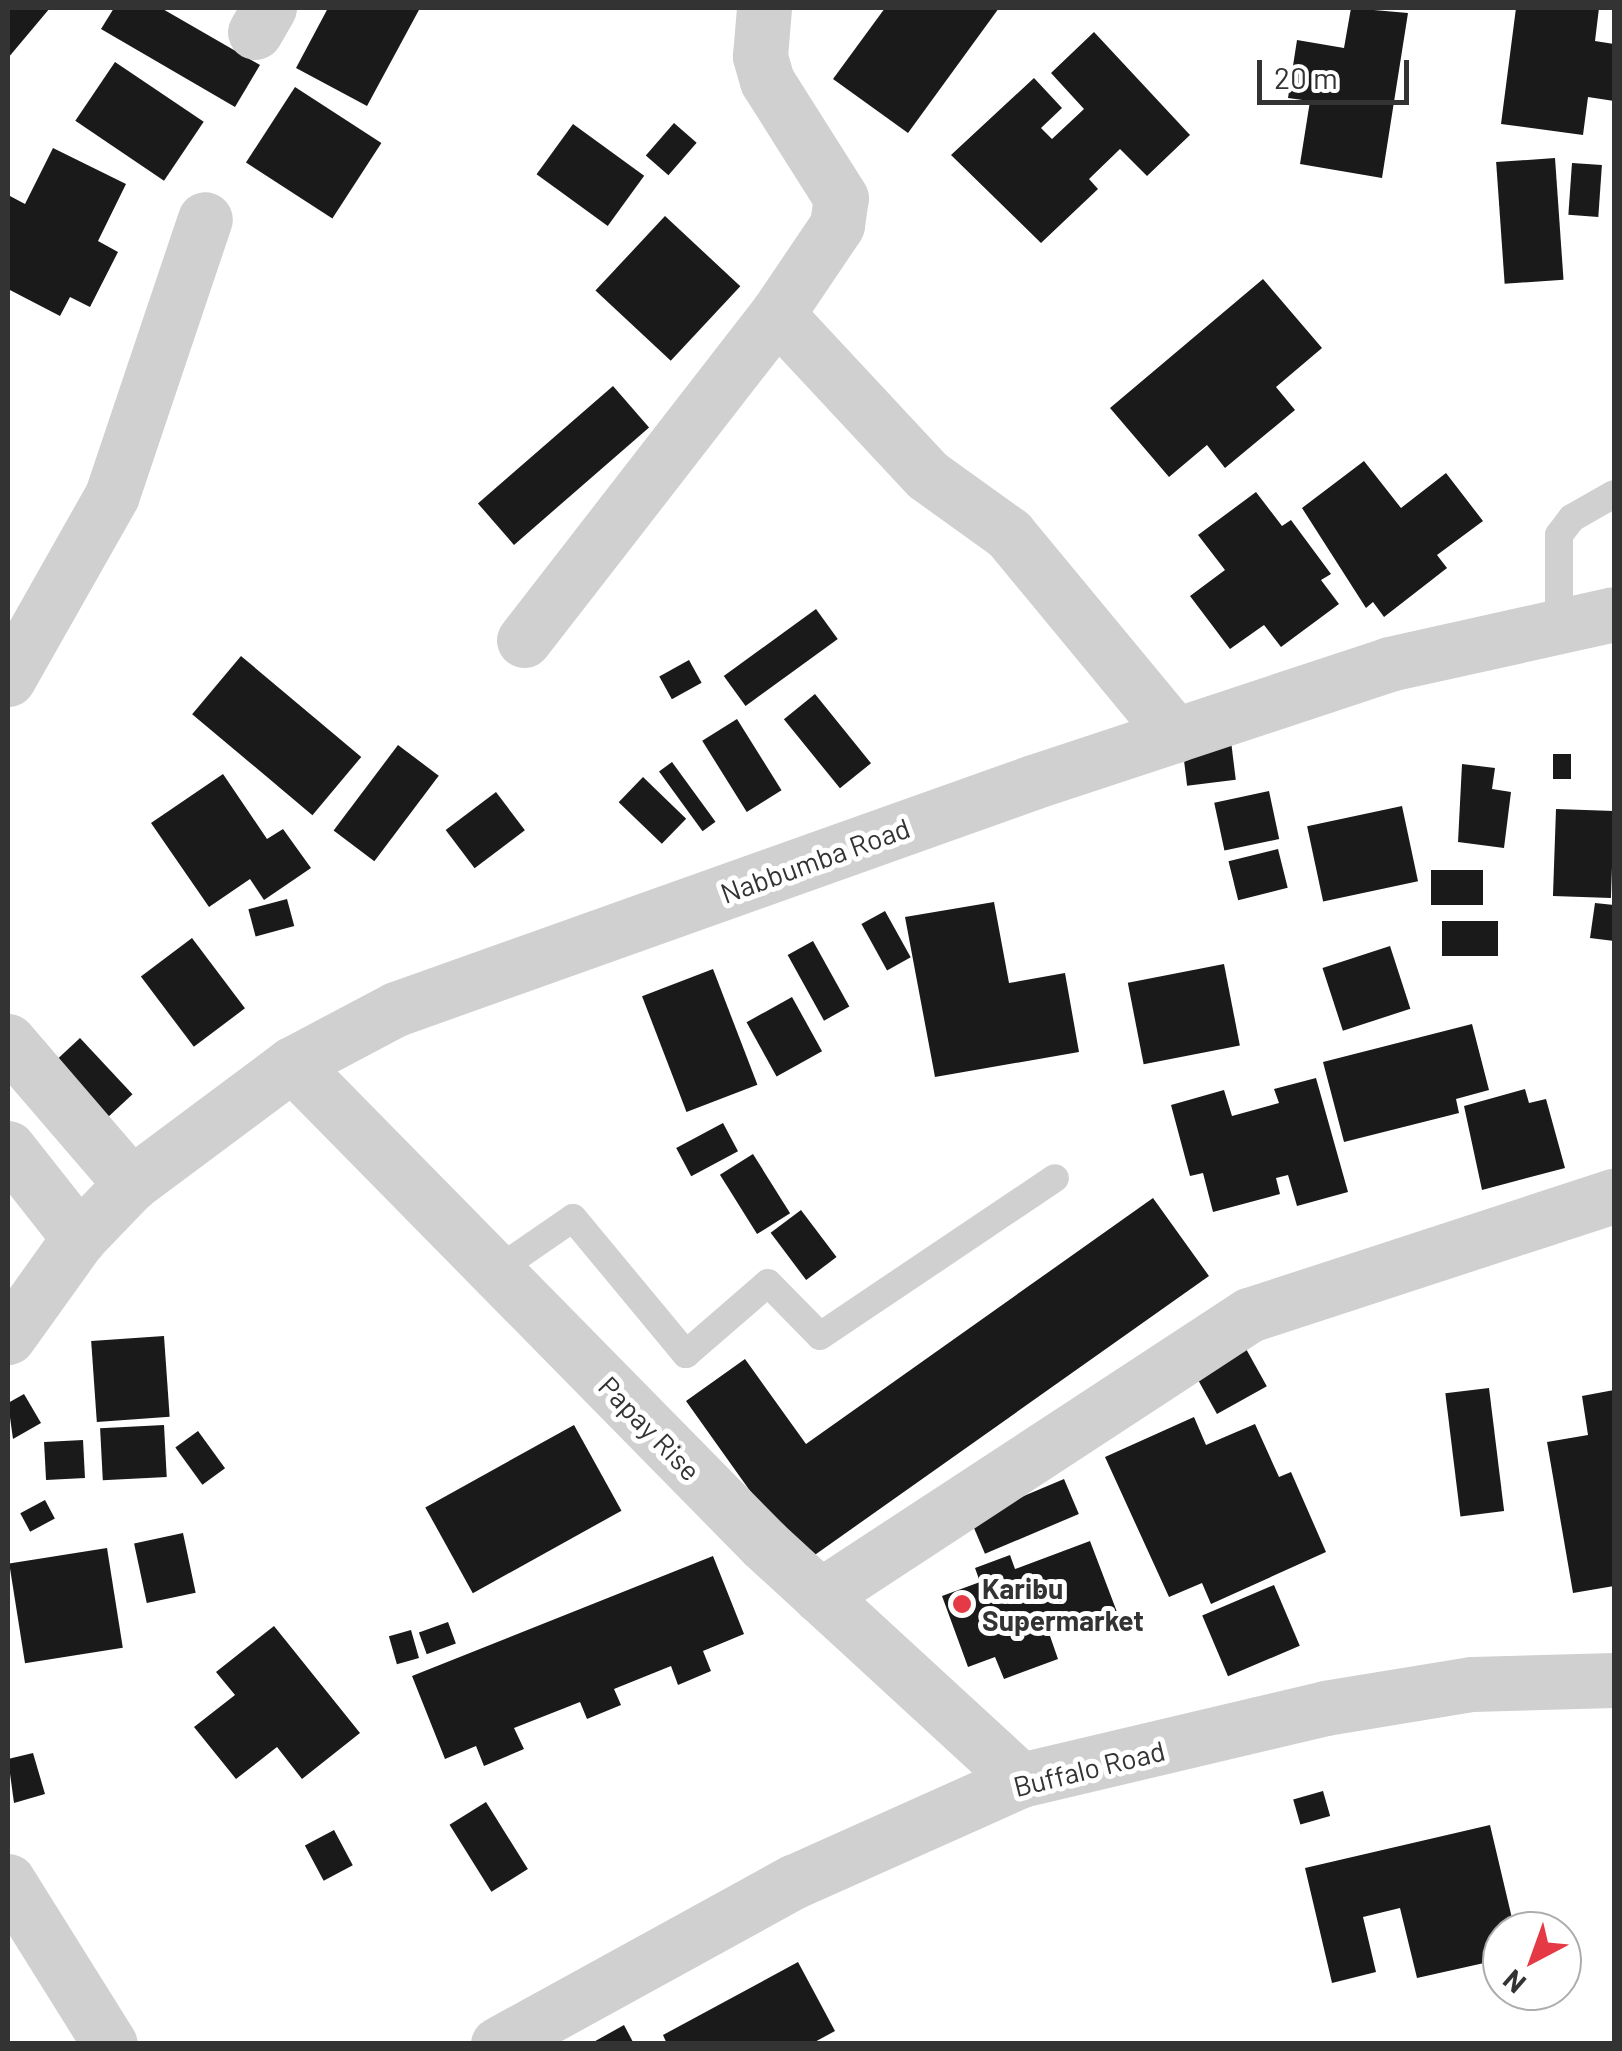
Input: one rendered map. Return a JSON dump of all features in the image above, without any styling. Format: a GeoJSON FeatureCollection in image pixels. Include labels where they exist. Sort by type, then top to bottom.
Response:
{"type":"FeatureCollection","features":[{"type":"Feature","properties":{"kind":"street"},"geometry":{"type":"LineString","coordinates":[[524,640],[777,314],[838,225],[841,198],[767,81],[760,56],[764,8]]}},
{"type":"Feature","properties":{"kind":"street"},"geometry":{"type":"LineString","coordinates":[[8,679],[112,494],[205,219]]}},
{"type":"Feature","properties":{"kind":"street"},"geometry":{"type":"LineString","coordinates":[[777,314],[927,476],[1009,534],[1175,736]]}},
{"type":"Feature","properties":{"kind":"street","name":"Nabbumba Road"},"geometry":{"type":"LineString","coordinates":[[8,1337],[79,1238],[130,1184],[292,1064],[396,1010],[1390,664],[1614,614]]}},
{"type":"Feature","properties":{"kind":"street"},"geometry":{"type":"LineString","coordinates":[[8,1041],[130,1184]]}},
{"type":"Feature","properties":{"kind":"street","name":"Papay Rise"},"geometry":{"type":"LineString","coordinates":[[292,1064],[820,1596],[1021,1780]]}},
{"type":"Feature","properties":{"kind":"street"},"geometry":{"type":"LineString","coordinates":[[8,1148],[79,1238]]}},
{"type":"Feature","properties":{"kind":"street"},"geometry":{"type":"LineString","coordinates":[[820,1596],[1250,1316],[1614,1196]]}},
{"type":"Feature","properties":{"kind":"street","name":"Buffalo Road"},"geometry":{"type":"LineString","coordinates":[[498,2044],[793,1882],[1021,1780],[1325,1708],[1472,1684],[1614,1680]]}},
{"type":"Feature","properties":{"kind":"street"},"geometry":{"type":"LineString","coordinates":[[8,1881],[110,2044]]}},
{"type":"Feature","properties":{"kind":"lane"},"geometry":{"type":"LineString","coordinates":[[1559,626],[1559,535],[1572,518],[1614,494]]}},
{"type":"Feature","properties":{"kind":"lane"},"geometry":{"type":"LineString","coordinates":[[496,1272],[573,1218],[686,1354],[768,1282],[820,1336],[1054,1178]]}},
{"type":"Feature","properties":{"kind":"building"},"geometry":{"type":"Polygon","coordinates":[[[8,8],[50,8],[8,58],[8,8]]]}},
{"type":"Feature","properties":{"kind":"building"},"geometry":{"type":"Polygon","coordinates":[[[114,8],[161,8],[260,65],[235,107],[101,29],[114,8]]]}},
{"type":"Feature","properties":{"kind":"building"},"geometry":{"type":"Polygon","coordinates":[[[328,8],[420,8],[367,106],[296,68],[328,8]]]}},
{"type":"Feature","properties":{"kind":"building"},"geometry":{"type":"Polygon","coordinates":[[[885,8],[999,8],[908,133],[833,79],[885,8]]]}},
{"type":"Feature","properties":{"kind":"building"},"geometry":{"type":"Polygon","coordinates":[[[1351,8],[1408,13],[1382,178],[1300,164],[1310,101],[1288,98],[1297,40],[1344,48],[1351,8]]]}},
{"type":"Feature","properties":{"kind":"building"},"geometry":{"type":"Polygon","coordinates":[[[1516,8],[1599,8],[1595,41],[1614,44],[1614,101],[1588,97],[1583,135],[1501,124],[1516,8]]]}},
{"type":"Feature","properties":{"kind":"building"},"geometry":{"type":"Polygon","coordinates":[[[1094,32],[1190,135],[1147,176],[1120,149],[1089,179],[1098,189],[1041,243],[951,155],[1034,78],[1062,108],[1041,128],[1052,139],[1084,109],[1051,73],[1094,32]]]}},
{"type":"Feature","properties":{"kind":"building"},"geometry":{"type":"Polygon","coordinates":[[[115,62],[204,122],[164,181],[75,121],[115,62]]]}},
{"type":"Feature","properties":{"kind":"building"},"geometry":{"type":"Polygon","coordinates":[[[295,87],[381,143],[332,219],[246,162],[295,87]]]}},
{"type":"Feature","properties":{"kind":"building"},"geometry":{"type":"Polygon","coordinates":[[[674,123],[697,143],[668,175],[646,155],[674,123]]]}},
{"type":"Feature","properties":{"kind":"building"},"geometry":{"type":"Polygon","coordinates":[[[573,124],[644,176],[608,226],[537,174],[573,124]]]}},
{"type":"Feature","properties":{"kind":"building"},"geometry":{"type":"Polygon","coordinates":[[[53,148],[126,184],[98,241],[118,252],[90,307],[70,297],[60,316],[8,289],[8,195],[25,204],[53,148]]]}},
{"type":"Feature","properties":{"kind":"building"},"geometry":{"type":"Polygon","coordinates":[[[1555,158],[1564,280],[1505,284],[1496,162],[1555,158]]]}},
{"type":"Feature","properties":{"kind":"building"},"geometry":{"type":"Polygon","coordinates":[[[1572,163],[1602,165],[1598,217],[1568,215],[1572,163]]]}},
{"type":"Feature","properties":{"kind":"building"},"geometry":{"type":"Polygon","coordinates":[[[665,216],[740,286],[671,361],[595,291],[665,216]]]}},
{"type":"Feature","properties":{"kind":"building"},"geometry":{"type":"Polygon","coordinates":[[[1263,279],[1322,348],[1276,387],[1295,410],[1225,468],[1207,445],[1169,477],[1110,408],[1263,279]]]}},
{"type":"Feature","properties":{"kind":"building"},"geometry":{"type":"Polygon","coordinates":[[[613,386],[649,428],[514,545],[478,503],[613,386]]]}},
{"type":"Feature","properties":{"kind":"building"},"geometry":{"type":"Polygon","coordinates":[[[1364,461],[1401,508],[1446,473],[1483,521],[1437,555],[1447,568],[1384,617],[1373,602],[1366,608],[1302,508],[1364,461]]]}},
{"type":"Feature","properties":{"kind":"building"},"geometry":{"type":"Polygon","coordinates":[[[1256,492],[1282,526],[1291,520],[1331,574],[1321,580],[1339,604],[1281,647],[1264,625],[1230,649],[1190,596],[1225,570],[1198,535],[1256,492]]]}},
{"type":"Feature","properties":{"kind":"building"},"geometry":{"type":"Polygon","coordinates":[[[816,609],[838,639],[746,706],[724,676],[816,609]]]}},
{"type":"Feature","properties":{"kind":"building"},"geometry":{"type":"Polygon","coordinates":[[[241,656],[361,757],[312,815],[192,714],[241,656]]]}},
{"type":"Feature","properties":{"kind":"building"},"geometry":{"type":"Polygon","coordinates":[[[689,660],[702,683],[672,699],[659,676],[689,660]]]}},
{"type":"Feature","properties":{"kind":"building"},"geometry":{"type":"Polygon","coordinates":[[[815,694],[871,763],[840,788],[784,719],[815,694]]]}},
{"type":"Feature","properties":{"kind":"building"},"geometry":{"type":"Polygon","coordinates":[[[737,719],[782,790],[747,812],[702,741],[737,719]]]}},
{"type":"Feature","properties":{"kind":"building"},"geometry":{"type":"Polygon","coordinates":[[[1231,741],[1236,780],[1187,786],[1182,747],[1231,741]]]}},
{"type":"Feature","properties":{"kind":"building"},"geometry":{"type":"Polygon","coordinates":[[[398,745],[439,776],[374,861],[334,830],[398,745]]]}},
{"type":"Feature","properties":{"kind":"building"},"geometry":{"type":"Polygon","coordinates":[[[1553,754],[1571,754],[1571,779],[1553,779],[1553,754]]]}},
{"type":"Feature","properties":{"kind":"building"},"geometry":{"type":"Polygon","coordinates":[[[672,762],[715,822],[703,831],[659,771],[672,762]]]}},
{"type":"Feature","properties":{"kind":"building"},"geometry":{"type":"Polygon","coordinates":[[[1462,764],[1495,768],[1492,789],[1511,792],[1504,848],[1458,842],[1462,764]]]}},
{"type":"Feature","properties":{"kind":"building"},"geometry":{"type":"Polygon","coordinates":[[[223,774],[267,839],[283,829],[311,868],[264,900],[250,879],[209,907],[151,823],[223,774]]]}},
{"type":"Feature","properties":{"kind":"building"},"geometry":{"type":"Polygon","coordinates":[[[643,777],[686,819],[662,844],[619,802],[643,777]]]}},
{"type":"Feature","properties":{"kind":"building"},"geometry":{"type":"Polygon","coordinates":[[[1269,791],[1279,839],[1224,851],[1214,803],[1269,791]]]}},
{"type":"Feature","properties":{"kind":"building"},"geometry":{"type":"Polygon","coordinates":[[[496,792],[525,830],[475,868],[446,830],[496,792]]]}},
{"type":"Feature","properties":{"kind":"building"},"geometry":{"type":"Polygon","coordinates":[[[1402,806],[1418,881],[1323,901],[1307,826],[1402,806]]]}},
{"type":"Feature","properties":{"kind":"building"},"geometry":{"type":"Polygon","coordinates":[[[1556,809],[1614,811],[1611,898],[1553,896],[1556,809]]]}},
{"type":"Feature","properties":{"kind":"building"},"geometry":{"type":"Polygon","coordinates":[[[1278,849],[1288,888],[1238,900],[1229,861],[1278,849]]]}},
{"type":"Feature","properties":{"kind":"building"},"geometry":{"type":"Polygon","coordinates":[[[1431,870],[1483,870],[1483,905],[1431,905],[1431,870]]]}},
{"type":"Feature","properties":{"kind":"building"},"geometry":{"type":"Polygon","coordinates":[[[287,899],[294,926],[256,936],[248,909],[287,899]]]}},
{"type":"Feature","properties":{"kind":"building"},"geometry":{"type":"Polygon","coordinates":[[[994,902],[1009,983],[1065,973],[1079,1052],[935,1077],[905,917],[994,902]]]}},
{"type":"Feature","properties":{"kind":"building"},"geometry":{"type":"Polygon","coordinates":[[[1595,903],[1614,905],[1614,941],[1590,938],[1595,903]]]}},
{"type":"Feature","properties":{"kind":"building"},"geometry":{"type":"Polygon","coordinates":[[[885,911],[911,957],[887,970],[861,924],[885,911]]]}},
{"type":"Feature","properties":{"kind":"building"},"geometry":{"type":"Polygon","coordinates":[[[1442,921],[1498,921],[1498,956],[1442,956],[1442,921]]]}},
{"type":"Feature","properties":{"kind":"building"},"geometry":{"type":"Polygon","coordinates":[[[192,938],[245,1008],[194,1047],[141,977],[192,938]]]}},
{"type":"Feature","properties":{"kind":"building"},"geometry":{"type":"Polygon","coordinates":[[[813,941],[849,1007],[824,1021],[788,955],[813,941]]]}},
{"type":"Feature","properties":{"kind":"building"},"geometry":{"type":"Polygon","coordinates":[[[1390,946],[1410,1009],[1343,1031],[1322,968],[1390,946]]]}},
{"type":"Feature","properties":{"kind":"building"},"geometry":{"type":"Polygon","coordinates":[[[1224,964],[1240,1045],[1144,1064],[1128,983],[1224,964]]]}},
{"type":"Feature","properties":{"kind":"building"},"geometry":{"type":"Polygon","coordinates":[[[713,969],[757,1085],[686,1112],[642,996],[713,969]]]}},
{"type":"Feature","properties":{"kind":"building"},"geometry":{"type":"Polygon","coordinates":[[[792,997],[822,1051],[777,1076],[747,1022],[792,997]]]}},
{"type":"Feature","properties":{"kind":"building"},"geometry":{"type":"Polygon","coordinates":[[[1472,1024],[1489,1090],[1456,1099],[1459,1113],[1344,1142],[1323,1062],[1472,1024]]]}},
{"type":"Feature","properties":{"kind":"building"},"geometry":{"type":"Polygon","coordinates":[[[80,1038],[133,1094],[98,1126],[46,1070],[80,1038]]]}},
{"type":"Feature","properties":{"kind":"building"},"geometry":{"type":"Polygon","coordinates":[[[1316,1078],[1348,1192],[1297,1206],[1288,1175],[1276,1178],[1280,1194],[1213,1212],[1203,1173],[1190,1176],[1171,1105],[1224,1090],[1232,1116],[1279,1103],[1274,1089],[1316,1078]]]}},
{"type":"Feature","properties":{"kind":"building"},"geometry":{"type":"Polygon","coordinates":[[[1525,1089],[1529,1103],[1546,1099],[1565,1168],[1482,1190],[1464,1106],[1525,1089]]]}},
{"type":"Feature","properties":{"kind":"building"},"geometry":{"type":"Polygon","coordinates":[[[723,1123],[738,1151],[691,1176],[676,1148],[723,1123]]]}},
{"type":"Feature","properties":{"kind":"building"},"geometry":{"type":"Polygon","coordinates":[[[753,1154],[790,1213],[757,1234],[720,1175],[753,1154]]]}},
{"type":"Feature","properties":{"kind":"building"},"geometry":{"type":"Polygon","coordinates":[[[1153,1198],[1209,1276],[802,1564],[686,1401],[745,1359],[806,1444],[1153,1198]]]}},
{"type":"Feature","properties":{"kind":"building"},"geometry":{"type":"Polygon","coordinates":[[[801,1210],[837,1257],[806,1280],[771,1233],[801,1210]]]}},
{"type":"Feature","properties":{"kind":"building"},"geometry":{"type":"Polygon","coordinates":[[[164,1336],[170,1417],[97,1422],[91,1341],[164,1336]]]}},
{"type":"Feature","properties":{"kind":"building"},"geometry":{"type":"Polygon","coordinates":[[[1245,1347],[1267,1386],[1217,1414],[1195,1375],[1245,1347]]]}},
{"type":"Feature","properties":{"kind":"building"},"geometry":{"type":"Polygon","coordinates":[[[1489,1388],[1504,1511],[1460,1516],[1445,1393],[1489,1388]]]}},
{"type":"Feature","properties":{"kind":"building"},"geometry":{"type":"Polygon","coordinates":[[[1614,1390],[1614,1586],[1573,1593],[1547,1442],[1588,1435],[1582,1396],[1614,1390]]]}},
{"type":"Feature","properties":{"kind":"building"},"geometry":{"type":"Polygon","coordinates":[[[24,1394],[41,1423],[13,1439],[8,1403],[24,1394]]]}},
{"type":"Feature","properties":{"kind":"building"},"geometry":{"type":"Polygon","coordinates":[[[1194,1417],[1206,1445],[1255,1424],[1279,1477],[1291,1472],[1326,1552],[1211,1604],[1202,1583],[1169,1597],[1105,1457],[1194,1417]]]}},
{"type":"Feature","properties":{"kind":"building"},"geometry":{"type":"Polygon","coordinates":[[[164,1425],[167,1477],[103,1480],[100,1428],[164,1425]]]}},
{"type":"Feature","properties":{"kind":"building"},"geometry":{"type":"Polygon","coordinates":[[[574,1425],[622,1511],[473,1593],[425,1507],[574,1425]]]}},
{"type":"Feature","properties":{"kind":"building"},"geometry":{"type":"Polygon","coordinates":[[[198,1431],[225,1468],[202,1485],[175,1447],[198,1431]]]}},
{"type":"Feature","properties":{"kind":"building"},"geometry":{"type":"Polygon","coordinates":[[[83,1440],[85,1478],[46,1480],[44,1442],[83,1440]]]}},
{"type":"Feature","properties":{"kind":"building"},"geometry":{"type":"Polygon","coordinates":[[[1064,1479],[1079,1514],[985,1554],[970,1519],[1064,1479]]]}},
{"type":"Feature","properties":{"kind":"building"},"geometry":{"type":"Polygon","coordinates":[[[45,1500],[55,1519],[30,1532],[20,1513],[45,1500]]]}},
{"type":"Feature","properties":{"kind":"building"},"geometry":{"type":"Polygon","coordinates":[[[183,1533],[196,1593],[147,1603],[134,1543],[183,1533]]]}},
{"type":"Feature","properties":{"kind":"building"},"geometry":{"type":"Polygon","coordinates":[[[1090,1541],[1117,1612],[1050,1636],[1058,1659],[1004,1679],[995,1657],[968,1667],[942,1596],[980,1582],[975,1568],[1010,1555],[1015,1569],[1090,1541]]]}},
{"type":"Feature","properties":{"kind":"building"},"geometry":{"type":"Polygon","coordinates":[[[107,1548],[123,1648],[25,1663],[9,1563],[107,1548]]]}},
{"type":"Feature","properties":{"kind":"building"},"geometry":{"type":"Polygon","coordinates":[[[713,1556],[744,1634],[703,1651],[711,1671],[678,1685],[671,1666],[614,1689],[621,1705],[587,1719],[580,1702],[514,1728],[524,1749],[484,1766],[476,1746],[445,1759],[412,1676],[713,1556]]]}},
{"type":"Feature","properties":{"kind":"building"},"geometry":{"type":"Polygon","coordinates":[[[1274,1585],[1300,1646],[1228,1676],[1202,1615],[1274,1585]]]}},
{"type":"Feature","properties":{"kind":"building"},"geometry":{"type":"Polygon","coordinates":[[[448,1622],[456,1644],[427,1654],[419,1633],[448,1622]]]}},
{"type":"Feature","properties":{"kind":"building"},"geometry":{"type":"Polygon","coordinates":[[[274,1626],[360,1733],[302,1779],[277,1747],[236,1779],[194,1727],[235,1695],[216,1672],[274,1626]]]}},
{"type":"Feature","properties":{"kind":"building"},"geometry":{"type":"Polygon","coordinates":[[[411,1630],[419,1658],[397,1664],[389,1636],[411,1630]]]}},
{"type":"Feature","properties":{"kind":"building"},"geometry":{"type":"Polygon","coordinates":[[[33,1753],[45,1794],[14,1803],[8,1759],[33,1753]]]}},
{"type":"Feature","properties":{"kind":"building"},"geometry":{"type":"Polygon","coordinates":[[[1323,1791],[1330,1816],[1300,1825],[1293,1800],[1323,1791]]]}},
{"type":"Feature","properties":{"kind":"building"},"geometry":{"type":"Polygon","coordinates":[[[486,1802],[528,1869],[491,1892],[450,1825],[486,1802]]]}},
{"type":"Feature","properties":{"kind":"building"},"geometry":{"type":"Polygon","coordinates":[[[1490,1825],[1510,1911],[1482,1911],[1482,1963],[1417,1978],[1400,1908],[1363,1917],[1376,1972],[1332,1983],[1305,1868],[1490,1825]]]}},
{"type":"Feature","properties":{"kind":"building"},"geometry":{"type":"Polygon","coordinates":[[[334,1830],[353,1865],[324,1881],[305,1845],[334,1830]]]}},
{"type":"Feature","properties":{"kind":"building"},"geometry":{"type":"Polygon","coordinates":[[[798,1962],[835,2031],[811,2044],[667,2044],[663,2035],[798,1962]]]}},
{"type":"Feature","properties":{"kind":"building"},"geometry":{"type":"Polygon","coordinates":[[[624,2025],[634,2044],[590,2044],[624,2025]]]}},
{"type":"Feature","properties":{"kind":"place","name":"Karibu Supermarket"},"geometry":{"type":"Point","coordinates":[962,1604]}}]}
